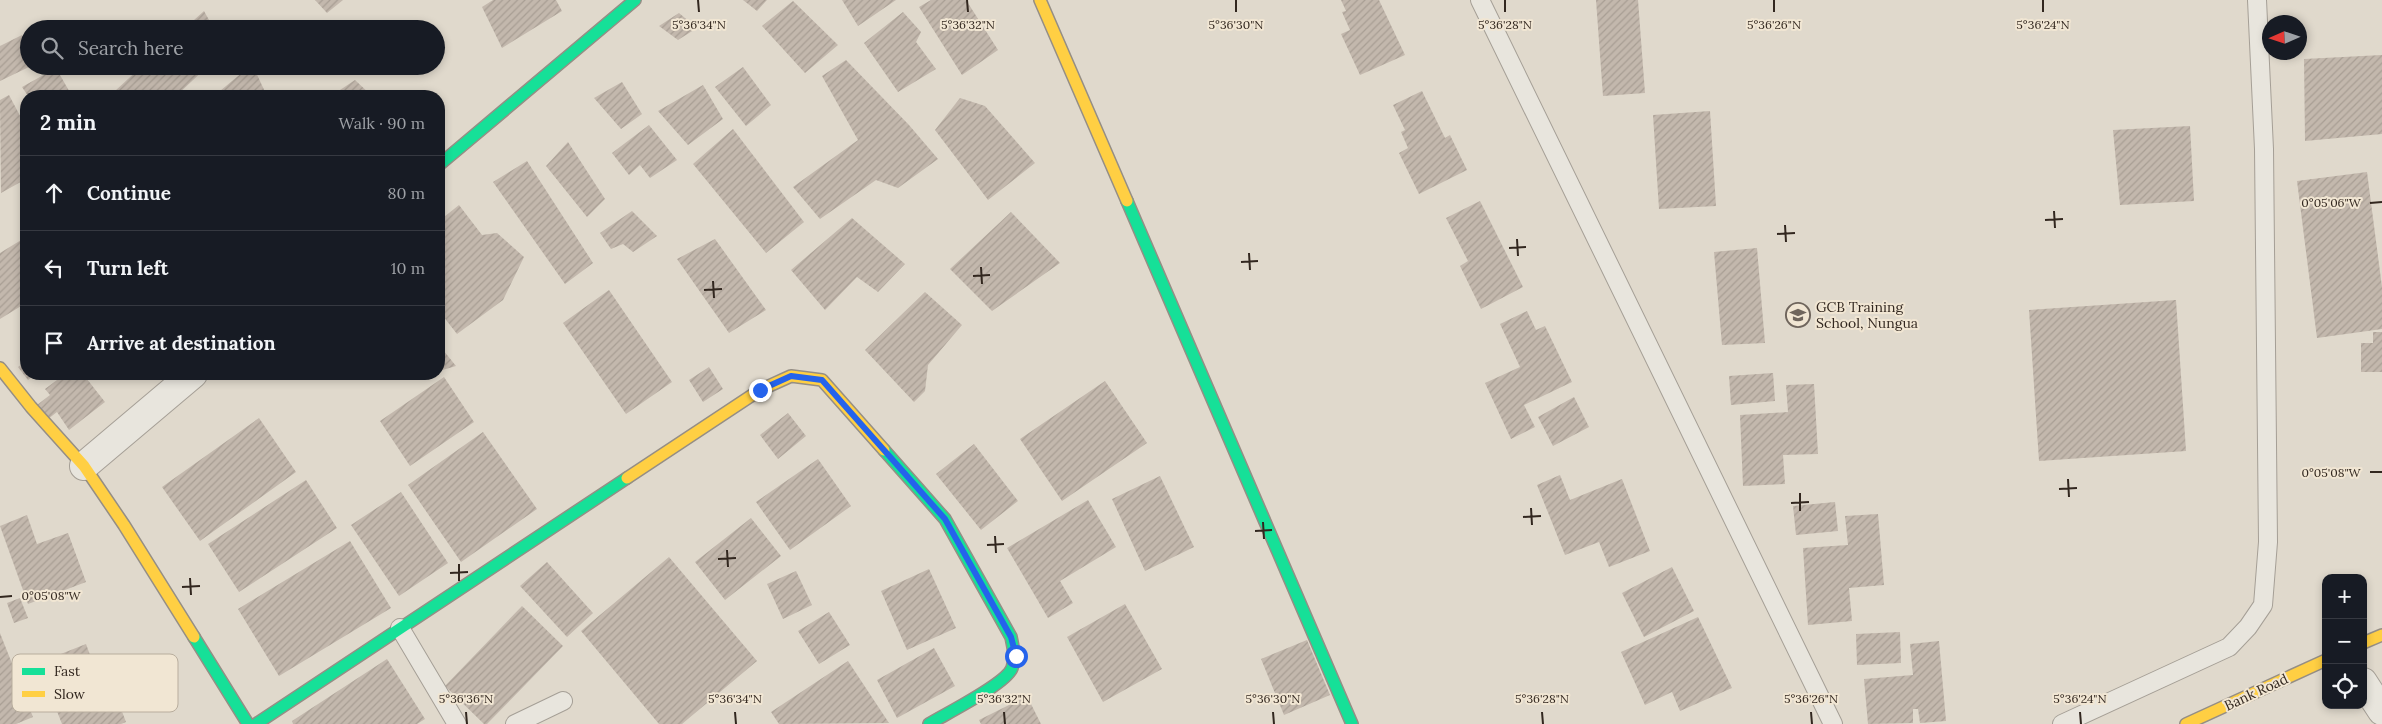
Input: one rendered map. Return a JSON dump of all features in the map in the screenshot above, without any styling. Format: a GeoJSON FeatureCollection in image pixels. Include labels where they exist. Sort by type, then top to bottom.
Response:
{"type":"FeatureCollection","features":[{"type":"Feature","properties":{"kind":"street"},"geometry":{"type":"LineString","coordinates":[[445,160],[635,0]]}},
{"type":"Feature","properties":{"kind":"street"},"geometry":{"type":"LineString","coordinates":[[1040,0],[1352,724]]}},
{"type":"Feature","properties":{"kind":"street"},"geometry":{"type":"LineString","coordinates":[[0,368],[31,407],[84,466],[124,525],[248,724]]}},
{"type":"Feature","properties":{"kind":"street"},"geometry":{"type":"LineString","coordinates":[[256,724],[760,390],[791,376],[822,380],[945,519],[1011,637],[1016,656],[1014,668],[1006,678],[929,724]]}},
{"type":"Feature","properties":{"kind":"street"},"geometry":{"type":"LineString","coordinates":[[84,466],[186,380]]}},
{"type":"Feature","properties":{"kind":"street"},"geometry":{"type":"LineString","coordinates":[[2367,641],[2382,635]]}},
{"type":"Feature","properties":{"kind":"street","name":"Bank Road"},"geometry":{"type":"LineString","coordinates":[[2186,724],[2322,662]]}},
{"type":"Feature","properties":{"kind":"street"},"geometry":{"type":"LineString","coordinates":[[2367,688],[2382,711]]}},
{"type":"Feature","properties":{"kind":"lane"},"geometry":{"type":"LineString","coordinates":[[1480,0],[1833,724]]}},
{"type":"Feature","properties":{"kind":"lane"},"geometry":{"type":"LineString","coordinates":[[2062,724],[2229,647],[2248,627],[2263,605],[2268,542],[2264,169],[2257,0]]}},
{"type":"Feature","properties":{"kind":"lane"},"geometry":{"type":"LineString","coordinates":[[400,628],[457,724]]}},
{"type":"Feature","properties":{"kind":"lane"},"geometry":{"type":"LineString","coordinates":[[515,724],[562,701]]}},
{"type":"Feature","properties":{"kind":"building"},"geometry":{"type":"Polygon","coordinates":[[[315,0],[343,0],[327,13],[315,0]]]}},
{"type":"Feature","properties":{"kind":"building"},"geometry":{"type":"Polygon","coordinates":[[[493,0],[556,0],[562,11],[502,48],[482,7],[493,0]]]}},
{"type":"Feature","properties":{"kind":"building"},"geometry":{"type":"Polygon","coordinates":[[[743,0],[767,0],[757,11],[743,0]]]}},
{"type":"Feature","properties":{"kind":"building"},"geometry":{"type":"Polygon","coordinates":[[[842,0],[896,0],[858,26],[842,0]]]}},
{"type":"Feature","properties":{"kind":"building"},"geometry":{"type":"Polygon","coordinates":[[[931,0],[966,0],[998,50],[962,75],[919,7],[931,0]]]}},
{"type":"Feature","properties":{"kind":"building"},"geometry":{"type":"Polygon","coordinates":[[[1341,0],[1379,0],[1405,55],[1360,75],[1341,34],[1350,30],[1342,12],[1346,11],[1341,0]]]}},
{"type":"Feature","properties":{"kind":"building"},"geometry":{"type":"Polygon","coordinates":[[[1596,0],[1638,0],[1645,93],[1603,96],[1596,0]]]}},
{"type":"Feature","properties":{"kind":"building"},"geometry":{"type":"Polygon","coordinates":[[[793,1],[838,45],[805,73],[762,26],[793,1]]]}},
{"type":"Feature","properties":{"kind":"building"},"geometry":{"type":"Polygon","coordinates":[[[204,11],[209,20],[194,20],[204,11]]]}},
{"type":"Feature","properties":{"kind":"building"},"geometry":{"type":"Polygon","coordinates":[[[903,12],[921,32],[916,42],[936,69],[898,92],[864,43],[903,12]]]}},
{"type":"Feature","properties":{"kind":"building"},"geometry":{"type":"Polygon","coordinates":[[[679,13],[697,28],[678,40],[659,26],[679,13]]]}},
{"type":"Feature","properties":{"kind":"building"},"geometry":{"type":"Polygon","coordinates":[[[20,36],[20,71],[0,81],[0,46],[20,36]]]}},
{"type":"Feature","properties":{"kind":"building"},"geometry":{"type":"Polygon","coordinates":[[[2382,55],[2382,134],[2305,141],[2304,60],[2382,55]]]}},
{"type":"Feature","properties":{"kind":"building"},"geometry":{"type":"Polygon","coordinates":[[[846,60],[909,125],[938,159],[898,188],[876,180],[820,219],[793,187],[858,140],[822,76],[846,60]]]}},
{"type":"Feature","properties":{"kind":"building"},"geometry":{"type":"Polygon","coordinates":[[[743,67],[771,105],[746,126],[715,87],[743,67]]]}},
{"type":"Feature","properties":{"kind":"building"},"geometry":{"type":"Polygon","coordinates":[[[43,75],[60,75],[69,90],[24,90],[22,87],[43,75]]]}},
{"type":"Feature","properties":{"kind":"building"},"geometry":{"type":"Polygon","coordinates":[[[132,75],[198,75],[182,90],[116,90],[132,75]]]}},
{"type":"Feature","properties":{"kind":"building"},"geometry":{"type":"Polygon","coordinates":[[[239,75],[257,75],[264,90],[221,90],[239,75]]]}},
{"type":"Feature","properties":{"kind":"building"},"geometry":{"type":"Polygon","coordinates":[[[355,80],[366,90],[340,90],[355,80]]]}},
{"type":"Feature","properties":{"kind":"building"},"geometry":{"type":"Polygon","coordinates":[[[622,82],[642,114],[621,129],[594,98],[622,82]]]}},
{"type":"Feature","properties":{"kind":"building"},"geometry":{"type":"Polygon","coordinates":[[[703,85],[723,119],[688,145],[658,111],[703,85]]]}},
{"type":"Feature","properties":{"kind":"building"},"geometry":{"type":"Polygon","coordinates":[[[1422,91],[1445,138],[1450,135],[1467,170],[1419,194],[1399,153],[1408,148],[1401,132],[1405,130],[1393,105],[1422,91]]]}},
{"type":"Feature","properties":{"kind":"building"},"geometry":{"type":"Polygon","coordinates":[[[9,95],[20,116],[20,182],[1,193],[0,100],[9,95]]]}},
{"type":"Feature","properties":{"kind":"building"},"geometry":{"type":"Polygon","coordinates":[[[960,98],[985,106],[1035,163],[988,200],[935,130],[960,98]]]}},
{"type":"Feature","properties":{"kind":"building"},"geometry":{"type":"Polygon","coordinates":[[[1710,111],[1716,206],[1659,209],[1653,115],[1710,111]]]}},
{"type":"Feature","properties":{"kind":"building"},"geometry":{"type":"Polygon","coordinates":[[[649,125],[677,160],[650,178],[640,165],[629,175],[612,153],[649,125]]]}},
{"type":"Feature","properties":{"kind":"building"},"geometry":{"type":"Polygon","coordinates":[[[2190,126],[2194,201],[2120,205],[2113,130],[2190,126]]]}},
{"type":"Feature","properties":{"kind":"building"},"geometry":{"type":"Polygon","coordinates":[[[733,129],[804,222],[766,253],[693,164],[733,129]]]}},
{"type":"Feature","properties":{"kind":"building"},"geometry":{"type":"Polygon","coordinates":[[[568,142],[605,199],[587,217],[546,166],[568,142]]]}},
{"type":"Feature","properties":{"kind":"building"},"geometry":{"type":"Polygon","coordinates":[[[527,161],[593,263],[565,284],[493,182],[527,161]]]}},
{"type":"Feature","properties":{"kind":"building"},"geometry":{"type":"Polygon","coordinates":[[[2367,172],[2382,287],[2382,329],[2317,338],[2297,181],[2367,172]]]}},
{"type":"Feature","properties":{"kind":"building"},"geometry":{"type":"Polygon","coordinates":[[[1480,201],[1523,287],[1481,309],[1460,266],[1468,261],[1446,218],[1480,201]]]}},
{"type":"Feature","properties":{"kind":"building"},"geometry":{"type":"Polygon","coordinates":[[[459,205],[482,235],[497,233],[524,257],[503,300],[457,334],[445,319],[445,216],[459,205]]]}},
{"type":"Feature","properties":{"kind":"building"},"geometry":{"type":"Polygon","coordinates":[[[632,211],[657,236],[633,252],[623,244],[611,249],[600,233],[632,211]]]}},
{"type":"Feature","properties":{"kind":"building"},"geometry":{"type":"Polygon","coordinates":[[[1011,212],[1060,263],[992,311],[950,269],[1011,212]]]}},
{"type":"Feature","properties":{"kind":"building"},"geometry":{"type":"Polygon","coordinates":[[[852,218],[905,264],[878,292],[857,277],[825,310],[791,270],[852,218]]]}},
{"type":"Feature","properties":{"kind":"building"},"geometry":{"type":"Polygon","coordinates":[[[715,239],[766,310],[729,333],[677,259],[715,239]]]}},
{"type":"Feature","properties":{"kind":"building"},"geometry":{"type":"Polygon","coordinates":[[[20,241],[20,307],[0,319],[0,253],[20,241]]]}},
{"type":"Feature","properties":{"kind":"building"},"geometry":{"type":"Polygon","coordinates":[[[1757,248],[1765,343],[1722,345],[1714,252],[1757,248]]]}},
{"type":"Feature","properties":{"kind":"building"},"geometry":{"type":"Polygon","coordinates":[[[609,290],[672,382],[626,414],[563,323],[609,290]]]}},
{"type":"Feature","properties":{"kind":"building"},"geometry":{"type":"Polygon","coordinates":[[[925,292],[962,325],[928,365],[925,391],[914,402],[865,350],[925,292]]]}},
{"type":"Feature","properties":{"kind":"building"},"geometry":{"type":"Polygon","coordinates":[[[2176,300],[2186,451],[2039,461],[2029,310],[2176,300]]]}},
{"type":"Feature","properties":{"kind":"building"},"geometry":{"type":"Polygon","coordinates":[[[1527,311],[1536,330],[1545,326],[1572,382],[1524,405],[1535,427],[1511,439],[1485,383],[1520,367],[1500,324],[1527,311]]]}},
{"type":"Feature","properties":{"kind":"building"},"geometry":{"type":"Polygon","coordinates":[[[2373,332],[2382,332],[2382,372],[2361,372],[2361,343],[2373,343],[2373,332]]]}},
{"type":"Feature","properties":{"kind":"building"},"geometry":{"type":"Polygon","coordinates":[[[445,352],[456,366],[445,369],[445,352]]]}},
{"type":"Feature","properties":{"kind":"building"},"geometry":{"type":"Polygon","coordinates":[[[709,367],[723,389],[703,402],[689,380],[709,367]]]}},
{"type":"Feature","properties":{"kind":"building"},"geometry":{"type":"Polygon","coordinates":[[[1773,373],[1775,401],[1731,405],[1729,376],[1773,373]]]}},
{"type":"Feature","properties":{"kind":"building"},"geometry":{"type":"Polygon","coordinates":[[[445,378],[474,422],[410,466],[380,421],[440,380],[445,378]]]}},
{"type":"Feature","properties":{"kind":"building"},"geometry":{"type":"Polygon","coordinates":[[[57,380],[88,380],[105,402],[69,430],[57,412],[48,419],[37,405],[50,395],[45,389],[57,380]]]}},
{"type":"Feature","properties":{"kind":"building"},"geometry":{"type":"Polygon","coordinates":[[[1105,381],[1147,443],[1062,501],[1020,439],[1105,381]]]}},
{"type":"Feature","properties":{"kind":"building"},"geometry":{"type":"Polygon","coordinates":[[[1814,384],[1818,454],[1783,455],[1785,484],[1743,486],[1740,415],[1788,412],[1786,385],[1814,384]]]}},
{"type":"Feature","properties":{"kind":"building"},"geometry":{"type":"Polygon","coordinates":[[[1574,397],[1589,427],[1553,446],[1538,417],[1574,397]]]}},
{"type":"Feature","properties":{"kind":"building"},"geometry":{"type":"Polygon","coordinates":[[[788,413],[806,436],[778,459],[760,435],[788,413]]]}},
{"type":"Feature","properties":{"kind":"building"},"geometry":{"type":"Polygon","coordinates":[[[259,418],[296,472],[200,541],[162,487],[259,418]]]}},
{"type":"Feature","properties":{"kind":"building"},"geometry":{"type":"Polygon","coordinates":[[[483,432],[537,509],[461,562],[408,485],[483,432]]]}},
{"type":"Feature","properties":{"kind":"building"},"geometry":{"type":"Polygon","coordinates":[[[974,444],[1018,501],[981,530],[936,474],[974,444]]]}},
{"type":"Feature","properties":{"kind":"building"},"geometry":{"type":"Polygon","coordinates":[[[818,459],[851,506],[790,550],[756,502],[818,459]]]}},
{"type":"Feature","properties":{"kind":"building"},"geometry":{"type":"Polygon","coordinates":[[[1560,475],[1570,500],[1622,479],[1650,551],[1609,567],[1599,542],[1565,555],[1537,485],[1560,475]]]}},
{"type":"Feature","properties":{"kind":"building"},"geometry":{"type":"Polygon","coordinates":[[[1160,476],[1194,547],[1145,571],[1112,499],[1160,476]]]}},
{"type":"Feature","properties":{"kind":"building"},"geometry":{"type":"Polygon","coordinates":[[[306,480],[337,528],[239,592],[208,544],[306,480]]]}},
{"type":"Feature","properties":{"kind":"building"},"geometry":{"type":"Polygon","coordinates":[[[401,492],[448,563],[399,596],[351,525],[401,492]]]}},
{"type":"Feature","properties":{"kind":"building"},"geometry":{"type":"Polygon","coordinates":[[[1088,500],[1116,547],[1060,581],[1073,603],[1048,618],[1007,548],[1088,500]]]}},
{"type":"Feature","properties":{"kind":"building"},"geometry":{"type":"Polygon","coordinates":[[[1835,502],[1838,531],[1796,535],[1793,506],[1835,502]]]}},
{"type":"Feature","properties":{"kind":"building"},"geometry":{"type":"Polygon","coordinates":[[[1878,514],[1884,585],[1849,588],[1852,621],[1808,625],[1803,548],[1848,545],[1845,516],[1878,514]]]}},
{"type":"Feature","properties":{"kind":"building"},"geometry":{"type":"Polygon","coordinates":[[[27,515],[37,544],[68,533],[86,582],[28,604],[0,526],[27,515]]]}},
{"type":"Feature","properties":{"kind":"building"},"geometry":{"type":"Polygon","coordinates":[[[751,518],[781,556],[725,600],[695,562],[751,518]]]}},
{"type":"Feature","properties":{"kind":"building"},"geometry":{"type":"Polygon","coordinates":[[[350,541],[391,608],[279,676],[238,609],[350,541]]]}},
{"type":"Feature","properties":{"kind":"building"},"geometry":{"type":"Polygon","coordinates":[[[669,557],[757,661],[682,724],[659,724],[581,631],[669,557]]]}},
{"type":"Feature","properties":{"kind":"building"},"geometry":{"type":"Polygon","coordinates":[[[547,562],[593,613],[567,637],[520,586],[547,562]]]}},
{"type":"Feature","properties":{"kind":"building"},"geometry":{"type":"Polygon","coordinates":[[[1672,567],[1694,611],[1644,637],[1622,593],[1672,567]]]}},
{"type":"Feature","properties":{"kind":"building"},"geometry":{"type":"Polygon","coordinates":[[[929,569],[956,628],[907,650],[881,591],[929,569]]]}},
{"type":"Feature","properties":{"kind":"building"},"geometry":{"type":"Polygon","coordinates":[[[796,571],[812,605],[783,619],[767,584],[796,571]]]}},
{"type":"Feature","properties":{"kind":"building"},"geometry":{"type":"Polygon","coordinates":[[[20,598],[28,618],[14,623],[7,603],[20,598]]]}},
{"type":"Feature","properties":{"kind":"building"},"geometry":{"type":"Polygon","coordinates":[[[1125,604],[1162,669],[1103,702],[1067,637],[1125,604]]]}},
{"type":"Feature","properties":{"kind":"building"},"geometry":{"type":"Polygon","coordinates":[[[522,606],[563,646],[487,724],[484,724],[445,686],[522,606]]]}},
{"type":"Feature","properties":{"kind":"building"},"geometry":{"type":"Polygon","coordinates":[[[829,612],[850,645],[819,664],[798,631],[829,612]]]}},
{"type":"Feature","properties":{"kind":"building"},"geometry":{"type":"Polygon","coordinates":[[[1698,617],[1732,688],[1680,711],[1672,692],[1645,705],[1621,652],[1698,617]]]}},
{"type":"Feature","properties":{"kind":"building"},"geometry":{"type":"Polygon","coordinates":[[[1900,632],[1901,663],[1857,665],[1856,634],[1900,632]]]}},
{"type":"Feature","properties":{"kind":"building"},"geometry":{"type":"Polygon","coordinates":[[[0,633],[12,664],[12,712],[31,712],[33,717],[16,724],[0,724],[0,633]]]}},
{"type":"Feature","properties":{"kind":"building"},"geometry":{"type":"Polygon","coordinates":[[[1307,640],[1330,695],[1284,715],[1261,659],[1307,640]]]}},
{"type":"Feature","properties":{"kind":"building"},"geometry":{"type":"Polygon","coordinates":[[[1939,641],[1946,721],[1920,723],[1918,709],[1913,709],[1913,723],[1868,724],[1864,679],[1913,675],[1910,644],[1939,641]]]}},
{"type":"Feature","properties":{"kind":"building"},"geometry":{"type":"Polygon","coordinates":[[[86,644],[90,654],[61,654],[86,644]]]}},
{"type":"Feature","properties":{"kind":"building"},"geometry":{"type":"Polygon","coordinates":[[[934,648],[955,686],[897,718],[877,680],[934,648]]]}},
{"type":"Feature","properties":{"kind":"building"},"geometry":{"type":"Polygon","coordinates":[[[387,659],[425,719],[417,724],[293,724],[292,721],[387,659]]]}},
{"type":"Feature","properties":{"kind":"building"},"geometry":{"type":"Polygon","coordinates":[[[848,661],[889,723],[779,724],[771,712],[848,661]]]}},
{"type":"Feature","properties":{"kind":"building"},"geometry":{"type":"Polygon","coordinates":[[[1027,696],[1041,724],[981,724],[979,720],[1027,696]]]}},
{"type":"Feature","properties":{"kind":"building"},"geometry":{"type":"Polygon","coordinates":[[[57,712],[122,712],[126,722],[121,724],[62,724],[57,712]]]}},
{"type":"Feature","properties":{"kind":"traffic: fast"},"geometry":{"type":"LineString","coordinates":[[445,160],[635,0]]}},
{"type":"Feature","properties":{"kind":"traffic: fast"},"geometry":{"type":"LineString","coordinates":[[1127,201],[1352,724]]}},
{"type":"Feature","properties":{"kind":"traffic: fast"},"geometry":{"type":"LineString","coordinates":[[884,450],[945,519],[1011,637],[1013,649],[1013,664],[1007,675],[988,690],[929,724]]}},
{"type":"Feature","properties":{"kind":"traffic: fast"},"geometry":{"type":"LineString","coordinates":[[256,724],[627,478]]}},
{"type":"Feature","properties":{"kind":"traffic: fast"},"geometry":{"type":"LineString","coordinates":[[194,637],[248,724]]}},
{"type":"Feature","properties":{"kind":"traffic: slow"},"geometry":{"type":"LineString","coordinates":[[1040,0],[1127,201]]}},
{"type":"Feature","properties":{"kind":"traffic: slow"},"geometry":{"type":"LineString","coordinates":[[0,368],[31,407],[84,466],[124,525],[194,637]]}},
{"type":"Feature","properties":{"kind":"traffic: slow"},"geometry":{"type":"LineString","coordinates":[[627,478],[760,390],[791,376],[822,380],[884,450]]}},
{"type":"Feature","properties":{"kind":"traffic: slow"},"geometry":{"type":"LineString","coordinates":[[2367,641],[2382,635]]}},
{"type":"Feature","properties":{"kind":"traffic: slow"},"geometry":{"type":"LineString","coordinates":[[2186,724],[2322,662]]}},
{"type":"Feature","properties":{"kind":"place","name":"GCB Training School, Nungua"},"geometry":{"type":"Point","coordinates":[1798,315]}},
{"type":"Feature","properties":{"kind":"route"},"geometry":{"type":"LineString","coordinates":[[760,390],[791,376],[822,380],[945,519],[1011,637],[1016,656]]}}]}
